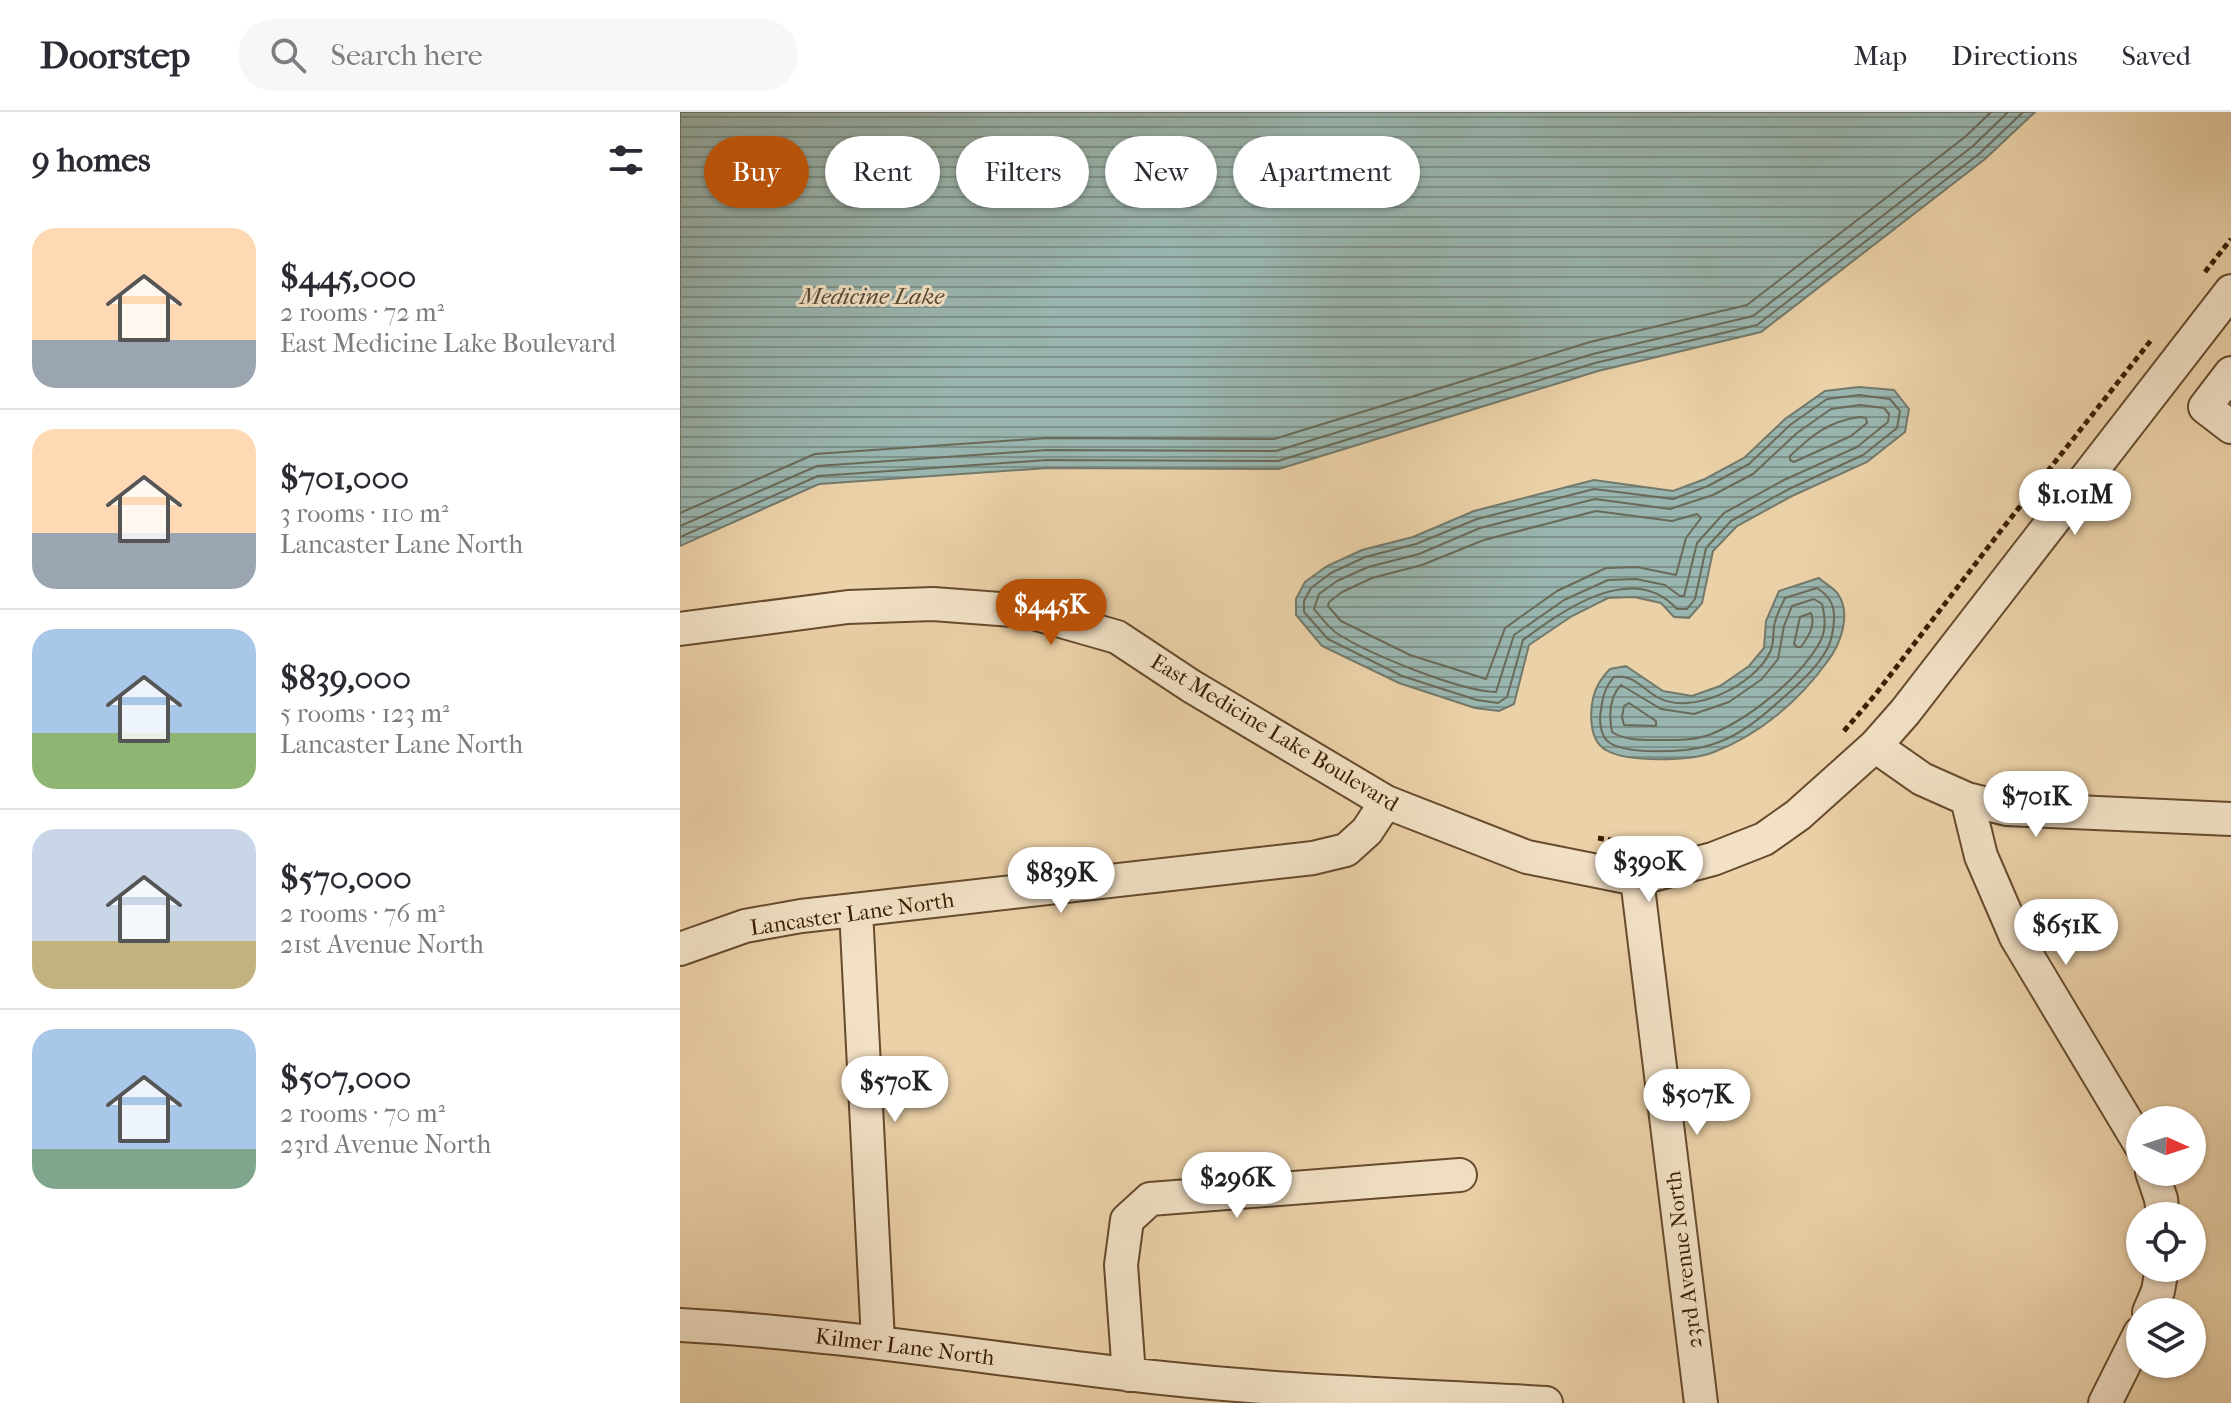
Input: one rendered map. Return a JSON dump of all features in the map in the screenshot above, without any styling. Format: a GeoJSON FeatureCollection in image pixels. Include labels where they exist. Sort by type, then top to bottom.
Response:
{"type":"FeatureCollection","features":[{"type":"Feature","properties":{"kind":"street","name":"East Medicine Lake Boulevard"},"geometry":{"type":"LineString","coordinates":[[680,629],[848,607],[933,604],[1026,611],[1117,637],[1191,686],[1386,802],[1527,857],[1637,879],[1713,859],[1764,839],[1798,815],[1875,746],[1905,712],[2231,291]]}},
{"type":"Feature","properties":{"kind":"street"},"geometry":{"type":"LineString","coordinates":[[2231,373],[2205,407],[2231,427]]}},
{"type":"Feature","properties":{"kind":"street"},"geometry":{"type":"LineString","coordinates":[[1875,746],[1922,779],[1967,799],[2007,809],[2231,819]]}},
{"type":"Feature","properties":{"kind":"street"},"geometry":{"type":"LineString","coordinates":[[1967,799],[1981,856],[2016,937],[2126,1121]]}},
{"type":"Feature","properties":{"kind":"street","name":"Lancaster Lane North"},"geometry":{"type":"LineString","coordinates":[[680,949],[745,926],[801,916],[1313,858],[1346,850],[1367,831],[1386,802]]}},
{"type":"Feature","properties":{"kind":"street","name":"23rd Avenue North"},"geometry":{"type":"LineString","coordinates":[[1637,879],[1701,1403]]}},
{"type":"Feature","properties":{"kind":"street"},"geometry":{"type":"LineString","coordinates":[[856,910],[878,1341]]}},
{"type":"Feature","properties":{"kind":"street"},"geometry":{"type":"LineString","coordinates":[[1129,1375],[1121,1265],[1127,1220],[1150,1199],[1460,1175]]}},
{"type":"Feature","properties":{"kind":"street","name":"Kilmer Lane North"},"geometry":{"type":"LineString","coordinates":[[680,1325],[878,1341],[1129,1375],[1294,1389],[1546,1403]]}},
{"type":"Feature","properties":{"kind":"street"},"geometry":{"type":"LineString","coordinates":[[2105,1403],[2126,1361]]}},
{"type":"Feature","properties":{"kind":"path"},"geometry":{"type":"LineString","coordinates":[[2204,274],[2231,239]]}},
{"type":"Feature","properties":{"kind":"path"},"geometry":{"type":"LineString","coordinates":[[1836,740],[1875,695],[2156,335]]}},
{"type":"Feature","properties":{"kind":"path"},"geometry":{"type":"LineString","coordinates":[[1583,836],[1624,842],[1670,842]]}},
{"type":"Feature","properties":{"kind":"water","name":"Medicine Lake"},"geometry":{"type":"Polygon","coordinates":[[[680,112],[2035,112],[1985,159],[1761,332],[1598,371],[1279,469],[1048,468],[819,484],[680,546],[680,112]]]}},
{"type":"Feature","properties":{"kind":"water"},"geometry":{"type":"Polygon","coordinates":[[[1859,387],[1894,390],[1909,409],[1905,432],[1867,462],[1792,496],[1737,526],[1713,551],[1702,603],[1689,618],[1674,617],[1661,603],[1634,597],[1608,598],[1572,616],[1529,645],[1514,704],[1499,711],[1475,708],[1399,683],[1322,646],[1296,615],[1296,599],[1305,582],[1327,566],[1362,550],[1413,537],[1474,511],[1594,480],[1673,491],[1705,479],[1744,458],[1785,419],[1825,391],[1859,387]]]}},
{"type":"Feature","properties":{"kind":"water"},"geometry":{"type":"Polygon","coordinates":[[[1819,578],[1836,592],[1842,602],[1843,630],[1832,655],[1816,676],[1777,715],[1731,745],[1704,755],[1659,759],[1628,757],[1600,745],[1592,728],[1593,699],[1599,683],[1610,669],[1626,666],[1663,691],[1692,696],[1720,686],[1749,666],[1764,648],[1766,621],[1779,591],[1819,578]]]}}]}
